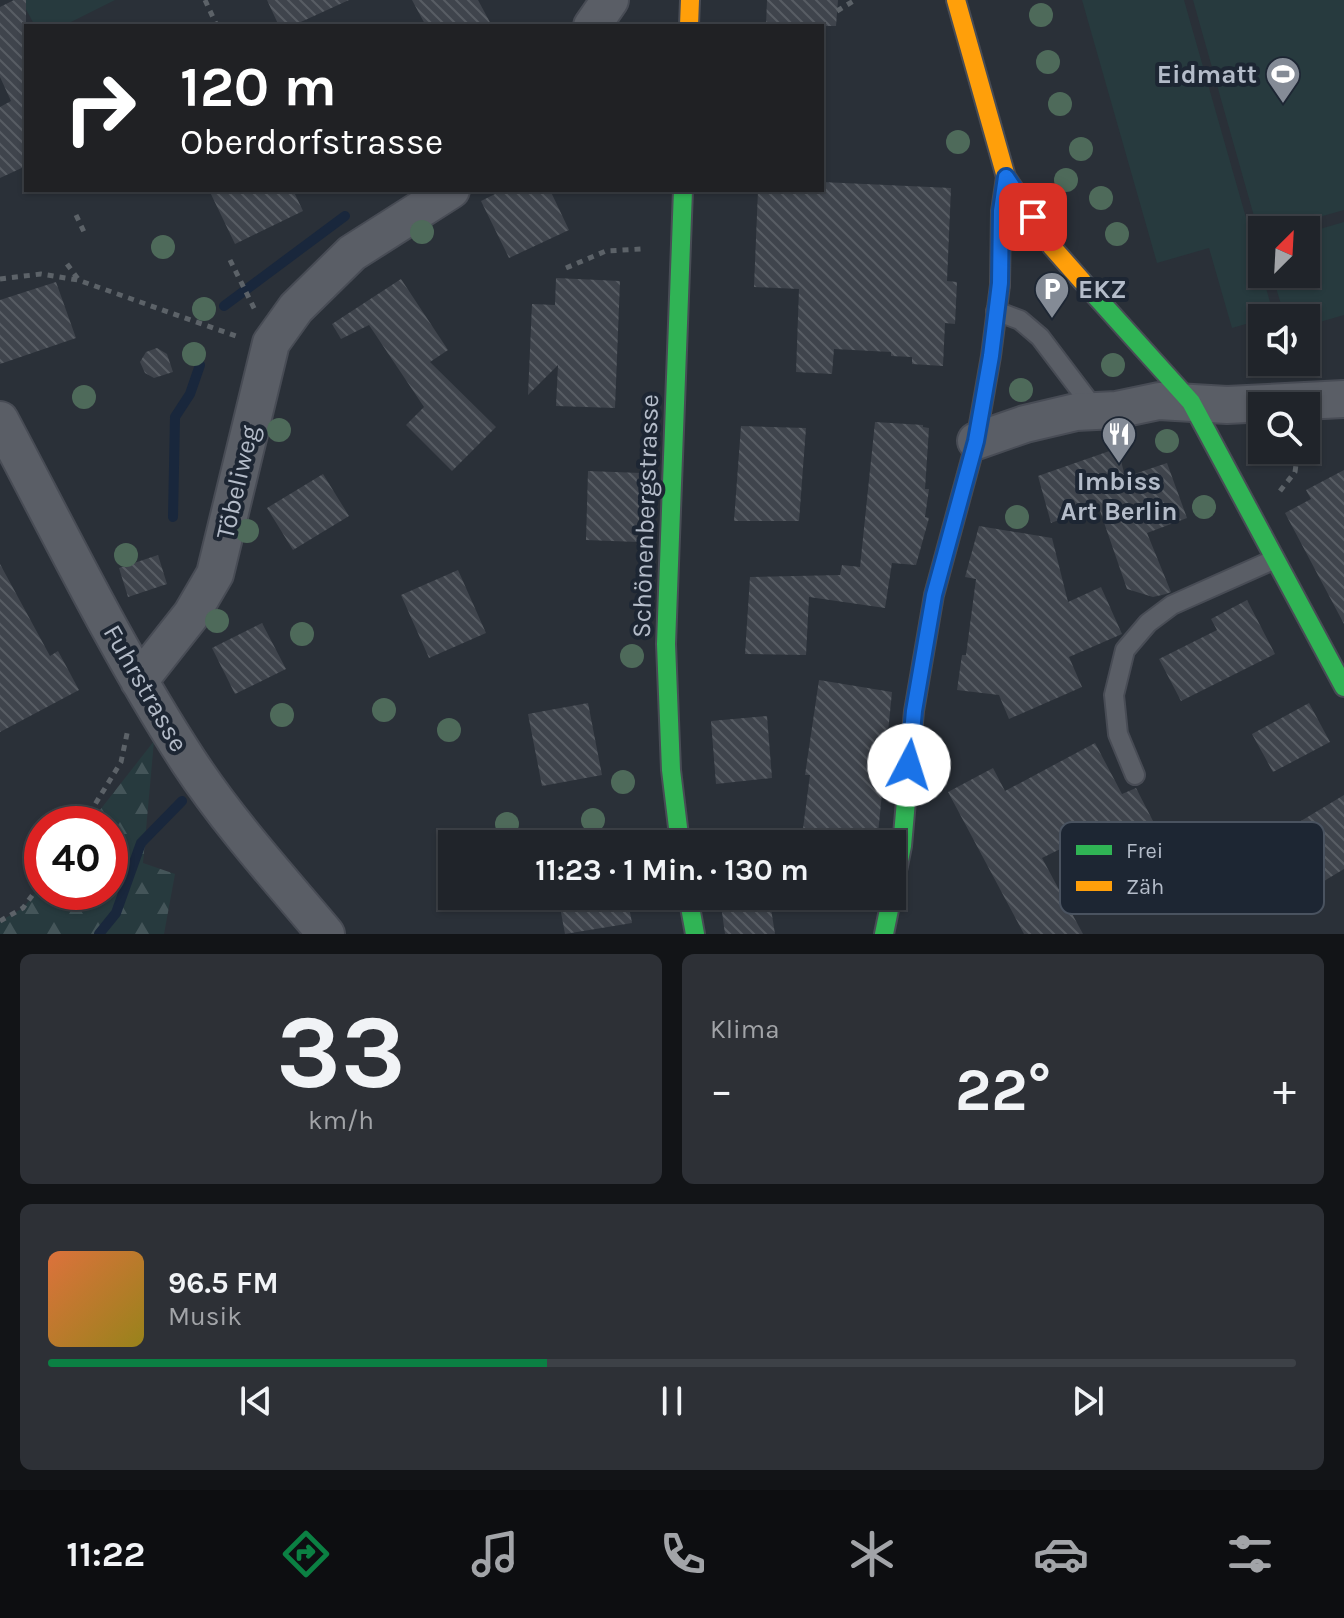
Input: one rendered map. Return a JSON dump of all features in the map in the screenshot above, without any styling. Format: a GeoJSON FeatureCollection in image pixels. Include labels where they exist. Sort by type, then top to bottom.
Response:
{"type":"FeatureCollection","features":[{"type":"Feature","properties":{"kind":"street"},"geometry":{"type":"LineString","coordinates":[[593,24],[610,0]]}},
{"type":"Feature","properties":{"kind":"street"},"geometry":{"type":"LineString","coordinates":[[689,24],[690,0]]}},
{"type":"Feature","properties":{"kind":"street"},"geometry":{"type":"LineString","coordinates":[[956,0],[1006,177],[1052,247],[1191,402],[1273,560],[1344,687]]}},
{"type":"Feature","properties":{"kind":"street"},"geometry":{"type":"LineString","coordinates":[[884,934],[902,846],[914,711],[934,595],[976,441],[996,311],[1002,248],[1001,211],[1006,177]]}},
{"type":"Feature","properties":{"kind":"street","name":"Töbeliweg"},"geometry":{"type":"LineString","coordinates":[[139,681],[191,615],[215,574],[271,343],[296,308],[352,253],[448,192]]}},
{"type":"Feature","properties":{"kind":"street","name":"Schönenbergstrasse"},"geometry":{"type":"LineString","coordinates":[[678,830],[671,770],[666,644],[683,192]]}},
{"type":"Feature","properties":{"kind":"street"},"geometry":{"type":"LineString","coordinates":[[976,441],[1025,424],[1076,412],[1116,410],[1159,401],[1227,405],[1344,399]]}},
{"type":"Feature","properties":{"kind":"street","name":"Fuhrstrasse"},"geometry":{"type":"LineString","coordinates":[[0,420],[139,681],[191,765],[239,831],[326,934]]}},
{"type":"Feature","properties":{"kind":"street"},"geometry":{"type":"LineString","coordinates":[[691,910],[695,934]]}},
{"type":"Feature","properties":{"kind":"lane"},"geometry":{"type":"LineString","coordinates":[[996,311],[1020,320],[1040,337],[1096,411]]}},
{"type":"Feature","properties":{"kind":"lane"},"geometry":{"type":"LineString","coordinates":[[1135,775],[1118,734],[1115,708],[1114,695],[1125,650],[1148,623],[1172,605],[1273,560]]}},
{"type":"Feature","properties":{"kind":"path"},"geometry":{"type":"LineString","coordinates":[[205,0],[216,24]]}},
{"type":"Feature","properties":{"kind":"path"},"geometry":{"type":"LineString","coordinates":[[837,11],[855,0]]}},
{"type":"Feature","properties":{"kind":"path"},"geometry":{"type":"LineString","coordinates":[[76,215],[85,234]]}},
{"type":"Feature","properties":{"kind":"path"},"geometry":{"type":"LineString","coordinates":[[566,268],[606,251],[647,250]]}},
{"type":"Feature","properties":{"kind":"path"},"geometry":{"type":"LineString","coordinates":[[230,260],[271,343]]}},
{"type":"Feature","properties":{"kind":"path"},"geometry":{"type":"LineString","coordinates":[[67,264],[78,280]]}},
{"type":"Feature","properties":{"kind":"path"},"geometry":{"type":"LineString","coordinates":[[0,279],[41,274],[78,280],[248,340],[271,343]]}},
{"type":"Feature","properties":{"kind":"path"},"geometry":{"type":"LineString","coordinates":[[1274,496],[1285,488],[1296,464]]}},
{"type":"Feature","properties":{"kind":"path"},"geometry":{"type":"LineString","coordinates":[[94,806],[121,762],[139,681]]}},
{"type":"Feature","properties":{"kind":"path"},"geometry":{"type":"LineString","coordinates":[[0,921],[24,907]]}},
{"type":"Feature","properties":{"kind":"green space"},"geometry":{"type":"Polygon","coordinates":[[[21,0],[115,0],[67,24],[34,24],[21,0]]]}},
{"type":"Feature","properties":{"kind":"green space"},"geometry":{"type":"Polygon","coordinates":[[[1082,0],[1184,0],[1248,225],[1248,288],[1266,288],[1271,304],[1248,304],[1248,323],[1232,328],[1209,248],[1157,263],[1082,0]]]}},
{"type":"Feature","properties":{"kind":"green space","name":"Eidmatt"},"geometry":{"type":"Polygon","coordinates":[[[1193,0],[1344,0],[1344,210],[1320,217],[1254,216],[1193,0]]]}},
{"type":"Feature","properties":{"kind":"green space"},"geometry":{"type":"Polygon","coordinates":[[[1344,222],[1344,315],[1320,322],[1320,304],[1281,304],[1276,288],[1320,288],[1320,229],[1344,222]]]}},
{"type":"Feature","properties":{"kind":"green space"},"geometry":{"type":"Polygon","coordinates":[[[154,741],[143,863],[175,874],[164,934],[0,934],[0,921],[24,907],[24,910],[128,910],[128,806],[103,806],[154,741]]]}},
{"type":"Feature","properties":{"kind":"building"},"geometry":{"type":"Polygon","coordinates":[[[14,0],[26,0],[24,167],[0,178],[0,107],[11,101],[0,77],[0,7],[14,0]]]}},
{"type":"Feature","properties":{"kind":"building"},"geometry":{"type":"Polygon","coordinates":[[[267,0],[349,0],[296,24],[278,24],[267,0]]]}},
{"type":"Feature","properties":{"kind":"building"},"geometry":{"type":"Polygon","coordinates":[[[412,0],[478,0],[491,24],[425,24],[412,0]]]}},
{"type":"Feature","properties":{"kind":"building"},"geometry":{"type":"Polygon","coordinates":[[[767,0],[838,0],[836,26],[766,24],[767,0]]]}},
{"type":"Feature","properties":{"kind":"building"},"geometry":{"type":"Polygon","coordinates":[[[824,182],[951,188],[947,281],[957,282],[955,324],[945,323],[943,366],[912,364],[912,357],[891,356],[891,352],[834,349],[832,374],[796,372],[799,289],[754,287],[758,192],[824,192],[824,182]]]}},
{"type":"Feature","properties":{"kind":"building"},"geometry":{"type":"Polygon","coordinates":[[[210,192],[294,192],[303,211],[235,244],[210,192]]]}},
{"type":"Feature","properties":{"kind":"building"},"geometry":{"type":"Polygon","coordinates":[[[499,192],[551,192],[569,230],[509,258],[481,201],[499,192]]]}},
{"type":"Feature","properties":{"kind":"building"},"geometry":{"type":"Polygon","coordinates":[[[556,278],[620,281],[615,408],[556,406],[558,365],[528,395],[532,304],[555,305],[556,278]]]}},
{"type":"Feature","properties":{"kind":"building"},"geometry":{"type":"Polygon","coordinates":[[[401,279],[448,350],[430,362],[496,427],[452,471],[406,425],[424,407],[369,325],[341,339],[332,324],[401,279]]]}},
{"type":"Feature","properties":{"kind":"building"},"geometry":{"type":"Polygon","coordinates":[[[56,282],[76,338],[0,364],[0,300],[56,282]]]}},
{"type":"Feature","properties":{"kind":"building"},"geometry":{"type":"Polygon","coordinates":[[[157,348],[167,354],[173,372],[154,378],[145,373],[140,362],[146,352],[157,348]]]}},
{"type":"Feature","properties":{"kind":"building"},"geometry":{"type":"Polygon","coordinates":[[[875,422],[929,428],[925,489],[929,489],[925,517],[929,518],[916,565],[892,563],[885,608],[809,597],[806,655],[745,654],[750,577],[840,575],[842,565],[860,567],[875,422]]]}},
{"type":"Feature","properties":{"kind":"building"},"geometry":{"type":"Polygon","coordinates":[[[741,426],[806,428],[799,521],[734,521],[741,426]]]}},
{"type":"Feature","properties":{"kind":"building"},"geometry":{"type":"Polygon","coordinates":[[[1118,448],[1125,477],[1167,463],[1187,518],[1147,533],[1171,592],[1166,594],[1153,597],[1127,589],[1098,505],[1051,523],[1038,476],[1118,448]]]}},
{"type":"Feature","properties":{"kind":"building"},"geometry":{"type":"Polygon","coordinates":[[[1344,470],[1344,624],[1285,513],[1311,499],[1306,490],[1344,470]]]}},
{"type":"Feature","properties":{"kind":"building"},"geometry":{"type":"Polygon","coordinates":[[[588,471],[641,473],[638,542],[586,540],[588,471]]]}},
{"type":"Feature","properties":{"kind":"building"},"geometry":{"type":"Polygon","coordinates":[[[323,474],[349,516],[293,550],[267,508],[323,474]]]}},
{"type":"Feature","properties":{"kind":"building"},"geometry":{"type":"Polygon","coordinates":[[[979,526],[1052,538],[1068,602],[1101,587],[1122,634],[1069,657],[1082,687],[1009,719],[999,695],[957,690],[962,655],[966,655],[976,579],[965,577],[979,526]]]}},
{"type":"Feature","properties":{"kind":"building"},"geometry":{"type":"Polygon","coordinates":[[[158,555],[167,584],[128,597],[119,568],[158,555]]]}},
{"type":"Feature","properties":{"kind":"building"},"geometry":{"type":"Polygon","coordinates":[[[0,564],[50,656],[58,651],[79,690],[0,732],[0,564]]]}},
{"type":"Feature","properties":{"kind":"building"},"geometry":{"type":"Polygon","coordinates":[[[458,570],[486,633],[429,658],[401,595],[458,570]]]}},
{"type":"Feature","properties":{"kind":"building"},"geometry":{"type":"Polygon","coordinates":[[[1247,600],[1275,654],[1181,701],[1159,659],[1217,630],[1211,619],[1247,600]]]}},
{"type":"Feature","properties":{"kind":"building"},"geometry":{"type":"Polygon","coordinates":[[[262,623],[286,669],[235,694],[212,648],[262,623]]]}},
{"type":"Feature","properties":{"kind":"building"},"geometry":{"type":"Polygon","coordinates":[[[819,680],[892,692],[878,830],[803,830],[810,775],[805,775],[819,680]]]}},
{"type":"Feature","properties":{"kind":"building"},"geometry":{"type":"Polygon","coordinates":[[[588,703],[602,775],[542,786],[528,714],[588,703]]]}},
{"type":"Feature","properties":{"kind":"building"},"geometry":{"type":"Polygon","coordinates":[[[1309,703],[1330,742],[1273,772],[1252,734],[1309,703]]]}},
{"type":"Feature","properties":{"kind":"building"},"geometry":{"type":"Polygon","coordinates":[[[767,716],[772,778],[716,784],[711,721],[767,716]]]}},
{"type":"Feature","properties":{"kind":"building"},"geometry":{"type":"Polygon","coordinates":[[[1095,743],[1122,794],[1136,788],[1154,822],[1060,822],[1060,849],[1042,858],[1060,891],[1060,914],[1072,914],[1083,934],[1024,934],[948,792],[993,768],[1005,791],[1095,743]]]}},
{"type":"Feature","properties":{"kind":"building"},"geometry":{"type":"Polygon","coordinates":[[[1344,795],[1344,869],[1324,881],[1324,822],[1299,822],[1344,795]]]}},
{"type":"Feature","properties":{"kind":"building"},"geometry":{"type":"Polygon","coordinates":[[[561,910],[630,910],[632,923],[565,934],[561,910]]]}},
{"type":"Feature","properties":{"kind":"building"},"geometry":{"type":"Polygon","coordinates":[[[722,910],[771,910],[775,934],[725,934],[722,910]]]}},
{"type":"Feature","properties":{"kind":"waterway"},"geometry":{"type":"LineString","coordinates":[[224,306],[345,216]]}},
{"type":"Feature","properties":{"kind":"waterway"},"geometry":{"type":"LineString","coordinates":[[173,517],[175,417],[190,394],[200,365]]}},
{"type":"Feature","properties":{"kind":"waterway"},"geometry":{"type":"LineString","coordinates":[[99,934],[116,913],[141,843],[182,801]]}},
{"type":"Feature","properties":{"kind":"traffic: fast"},"geometry":{"type":"LineString","coordinates":[[678,830],[671,770],[666,644],[683,192]]}},
{"type":"Feature","properties":{"kind":"traffic: fast"},"geometry":{"type":"LineString","coordinates":[[1082,281],[1191,402],[1344,687]]}},
{"type":"Feature","properties":{"kind":"traffic: fast"},"geometry":{"type":"LineString","coordinates":[[884,934],[902,846],[914,711],[934,595],[976,441],[1000,285]]}},
{"type":"Feature","properties":{"kind":"traffic: fast"},"geometry":{"type":"LineString","coordinates":[[691,910],[695,934]]}},
{"type":"Feature","properties":{"kind":"traffic: slow"},"geometry":{"type":"LineString","coordinates":[[689,24],[690,0]]}},
{"type":"Feature","properties":{"kind":"traffic: slow"},"geometry":{"type":"LineString","coordinates":[[956,0],[1006,177],[1052,247],[1082,281]]}},
{"type":"Feature","properties":{"kind":"traffic: slow"},"geometry":{"type":"LineString","coordinates":[[1000,285],[1001,211],[1006,177]]}},
{"type":"Feature","properties":{"kind":"place","name":"Eidmatt"},"geometry":{"type":"Point","coordinates":[1283,105]}},
{"type":"Feature","properties":{"kind":"place","name":"EKZ"},"geometry":{"type":"Point","coordinates":[1052,320]}},
{"type":"Feature","properties":{"kind":"place","name":"Imbiss Art Berlin"},"geometry":{"type":"Point","coordinates":[1119,465]}},
{"type":"Feature","properties":{"kind":"route"},"geometry":{"type":"LineString","coordinates":[[909,765],[914,711],[934,595],[976,441],[991,356],[1000,283],[1001,211],[1006,177],[1033,217]]}}]}
